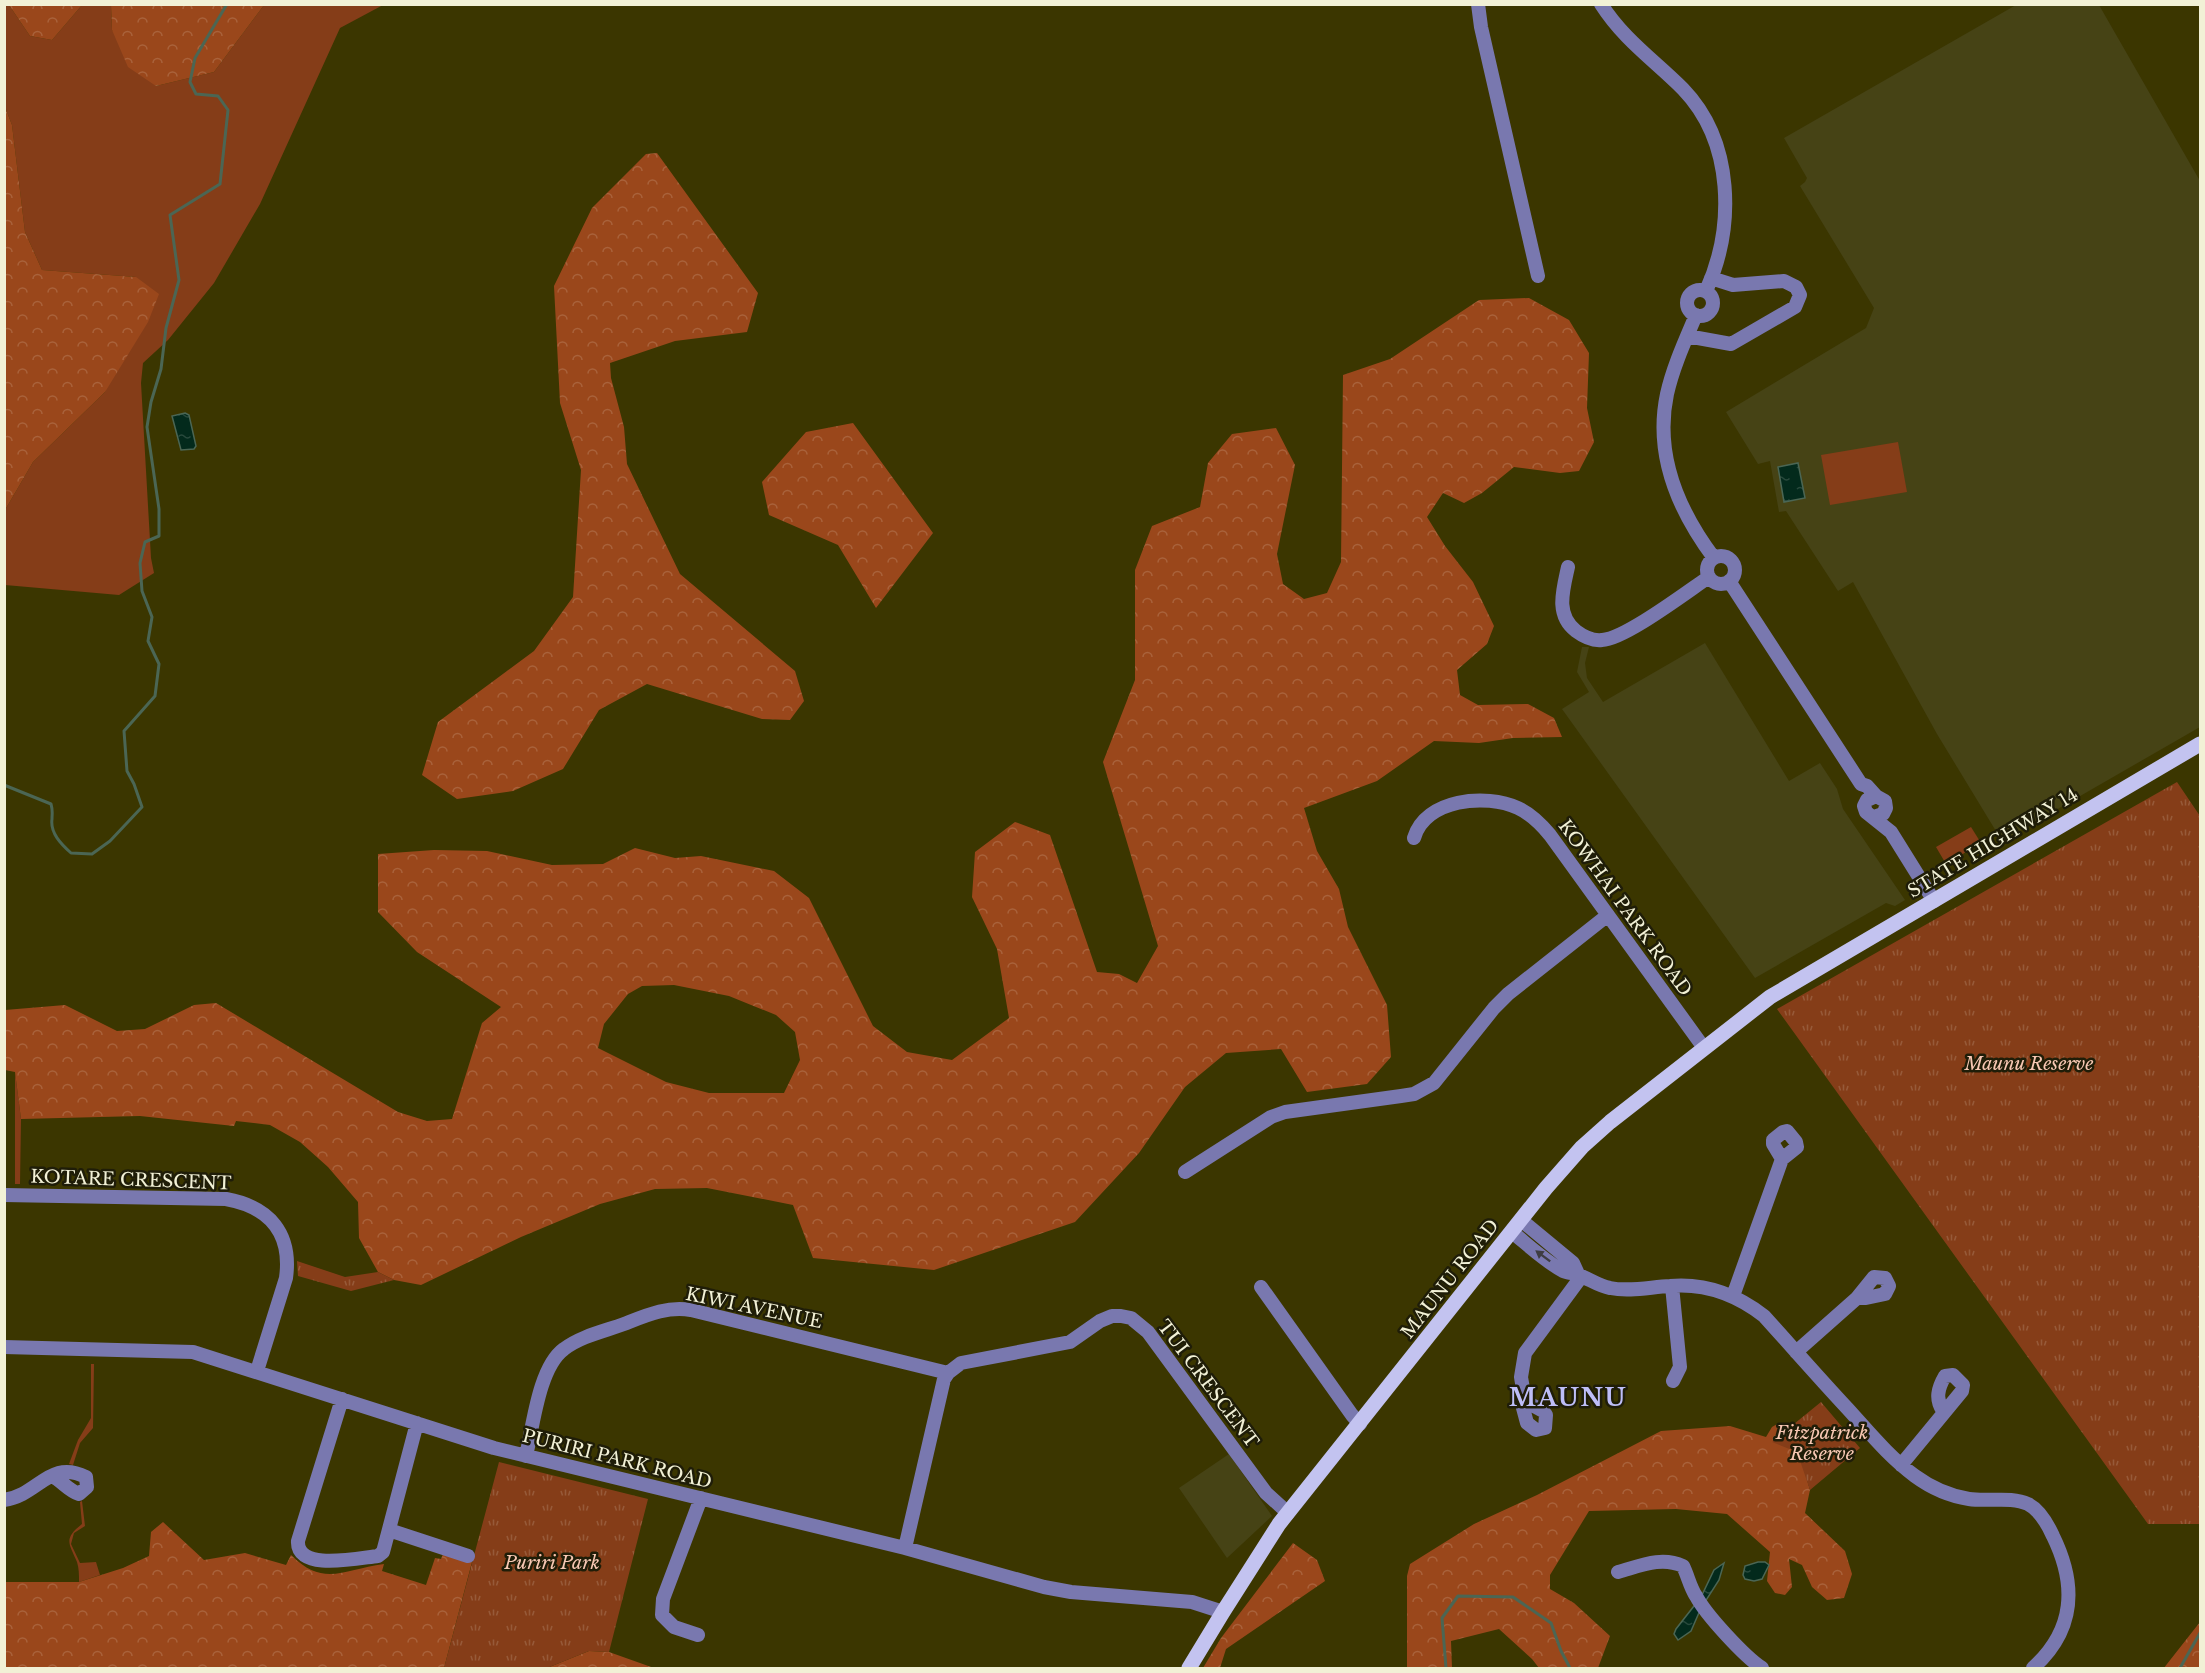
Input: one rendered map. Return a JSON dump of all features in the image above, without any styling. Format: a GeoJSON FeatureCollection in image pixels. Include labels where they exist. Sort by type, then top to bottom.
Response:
{"type":"FeatureCollection","features":[{"type":"Feature","properties":{"kind":"main road","name":"STATE HIGHWAY 14"},"geometry":{"type":"LineString","coordinates":[[1806,975],[2200,744]]}},
{"type":"Feature","properties":{"kind":"main road","name":"MAUNU ROAD"},"geometry":{"type":"LineString","coordinates":[[1189,1668],[1288,1514],[1516,1226],[1582,1147],[1610,1122],[1770,997],[1806,975]]}},
{"type":"Feature","properties":{"kind":"street"},"geometry":{"type":"LineString","coordinates":[[1478,4],[1481,27],[1538,276]]}},
{"type":"Feature","properties":{"kind":"street"},"geometry":{"type":"LineString","coordinates":[[1600,4],[1612,22],[1631,43],[1684,90],[1710,128],[1724,179],[1723,235],[1709,284],[1713,308],[1704,316],[1696,315],[1687,336],[1671,379],[1665,406],[1664,433],[1666,460],[1678,500],[1714,558]]}},
{"type":"Feature","properties":{"kind":"street"},"geometry":{"type":"LineString","coordinates":[[1687,336],[1731,344],[1795,307],[1800,295],[1796,286],[1784,281],[1733,285],[1709,284]]}},
{"type":"Feature","properties":{"kind":"street"},"geometry":{"type":"LineString","coordinates":[[1723,556],[1731,560],[1735,569],[1729,581],[1720,584],[1709,577],[1707,568],[1714,558],[1723,556]]}},
{"type":"Feature","properties":{"kind":"street"},"geometry":{"type":"LineString","coordinates":[[1568,567],[1561,601],[1567,621],[1581,635],[1603,640],[1624,633],[1709,577]]}},
{"type":"Feature","properties":{"kind":"street"},"geometry":{"type":"LineString","coordinates":[[1729,581],[1862,784],[1861,790],[1870,799],[1885,801],[1880,814]]}},
{"type":"Feature","properties":{"kind":"street"},"geometry":{"type":"LineString","coordinates":[[1870,799],[1866,812],[1880,814]]}},
{"type":"Feature","properties":{"kind":"street","name":"KOWHAI PARK ROAD"},"geometry":{"type":"LineString","coordinates":[[1414,838],[1416,829],[1422,821],[1441,809],[1462,802],[1491,800],[1519,808],[1541,824],[1704,1048]]}},
{"type":"Feature","properties":{"kind":"street"},"geometry":{"type":"LineString","coordinates":[[1880,814],[1934,901]]}},
{"type":"Feature","properties":{"kind":"street"},"geometry":{"type":"LineString","coordinates":[[1185,1172],[1271,1117],[1285,1112],[1401,1096],[1425,1089],[1441,1075],[1494,1008],[1508,994],[1608,915]]}},
{"type":"Feature","properties":{"kind":"street"},"geometry":{"type":"LineString","coordinates":[[1733,1296],[1782,1159]]}},
{"type":"Feature","properties":{"kind":"street","name":"KOTARE CRESCENT"},"geometry":{"type":"LineString","coordinates":[[4,1195],[226,1199],[252,1206],[263,1213],[273,1222],[285,1243],[287,1266],[283,1288],[257,1371]]}},
{"type":"Feature","properties":{"kind":"street"},"geometry":{"type":"LineString","coordinates":[[1516,1226],[1572,1263],[1579,1276],[1593,1283],[1622,1290],[1691,1286],[1733,1296],[1749,1304],[1764,1316],[1888,1454],[1901,1465],[1925,1482],[1951,1494],[1969,1499],[2014,1500],[2029,1504],[2041,1515],[2051,1531],[2062,1557],[2070,1596],[2062,1631],[2053,1646],[2033,1668]]}},
{"type":"Feature","properties":{"kind":"street"},"geometry":{"type":"LineString","coordinates":[[1525,1401],[1521,1377],[1526,1353],[1579,1276]]}},
{"type":"Feature","properties":{"kind":"street"},"geometry":{"type":"LineString","coordinates":[[1672,1286],[1680,1367],[1673,1381]]}},
{"type":"Feature","properties":{"kind":"street"},"geometry":{"type":"LineString","coordinates":[[1261,1287],[1360,1424]]}},
{"type":"Feature","properties":{"kind":"street"},"geometry":{"type":"LineString","coordinates":[[1796,1352],[1857,1298]]}},
{"type":"Feature","properties":{"kind":"street","name":"KIWI AVENUE"},"geometry":{"type":"LineString","coordinates":[[526,1456],[543,1382],[554,1359],[573,1343],[669,1308],[691,1310],[948,1372]]}},
{"type":"Feature","properties":{"kind":"street","name":"TUI CRESCENT"},"geometry":{"type":"LineString","coordinates":[[948,1372],[961,1364],[1070,1342],[1100,1321],[1112,1316],[1131,1318],[1148,1332],[1266,1493],[1288,1514]]}},
{"type":"Feature","properties":{"kind":"street","name":"PURIRI PARK ROAD"},"geometry":{"type":"LineString","coordinates":[[4,1347],[193,1352],[494,1448],[905,1548],[1044,1587],[1071,1592],[1192,1602],[1223,1612]]}},
{"type":"Feature","properties":{"kind":"street"},"geometry":{"type":"LineString","coordinates":[[905,1548],[944,1379],[948,1372]]}},
{"type":"Feature","properties":{"kind":"street"},"geometry":{"type":"LineString","coordinates":[[342,1399],[298,1540],[297,1549],[308,1558],[329,1561],[378,1556],[383,1552],[417,1423]]}},
{"type":"Feature","properties":{"kind":"street"},"geometry":{"type":"LineString","coordinates":[[1901,1465],[1943,1411]]}},
{"type":"Feature","properties":{"kind":"street"},"geometry":{"type":"LineString","coordinates":[[4,1500],[21,1496],[52,1476]]}},
{"type":"Feature","properties":{"kind":"street"},"geometry":{"type":"LineString","coordinates":[[698,1635],[674,1627],[662,1615],[663,1599],[701,1498]]}},
{"type":"Feature","properties":{"kind":"street"},"geometry":{"type":"LineString","coordinates":[[388,1530],[468,1556]]}},
{"type":"Feature","properties":{"kind":"street"},"geometry":{"type":"LineString","coordinates":[[1618,1572],[1654,1562],[1671,1561],[1683,1566],[1700,1602],[1740,1648],[1762,1668]]}},
{"type":"Feature","properties":{"kind":"shaded area"},"geometry":{"type":"Polygon","coordinates":[[[2016,5],[2099,5],[2200,181],[2200,727],[2002,841],[1937,734],[1853,582],[1838,591],[1786,511],[1779,512],[1770,461],[1758,464],[1726,412],[1866,328],[1874,308],[1800,186],[1807,178],[1784,138],[2016,5]]]}},
{"type":"Feature","properties":{"kind":"shaded area"},"geometry":{"type":"Polygon","coordinates":[[[1705,643],[1789,781],[1820,763],[1837,789],[1843,809],[1905,900],[1895,906],[1886,903],[1755,978],[1562,709],[1589,692],[1577,672],[1582,647],[1589,647],[1585,663],[1587,678],[1603,702],[1705,643]]]}},
{"type":"Feature","properties":{"kind":"shaded area"},"geometry":{"type":"Polygon","coordinates":[[[1229,1454],[1272,1516],[1227,1558],[1179,1488],[1229,1454]]]}},
{"type":"Feature","properties":{"kind":"green space"},"geometry":{"type":"Polygon","coordinates":[[[111,4],[264,5],[214,72],[156,86],[128,67],[112,30],[111,4]]]}},
{"type":"Feature","properties":{"kind":"green space"},"geometry":{"type":"Polygon","coordinates":[[[5,5],[9,5],[30,36],[52,40],[82,5],[111,5],[112,30],[156,86],[214,72],[264,5],[383,5],[340,28],[260,204],[214,283],[168,340],[143,363],[141,383],[151,558],[154,573],[119,595],[5,585],[5,510],[33,462],[105,392],[136,277],[42,270],[25,232],[12,125],[5,107],[5,5]]]}},
{"type":"Feature","properties":{"kind":"green space"},"geometry":{"type":"Polygon","coordinates":[[[9,5],[82,5],[52,40],[30,36],[9,5]]]}},
{"type":"Feature","properties":{"kind":"green space"},"geometry":{"type":"Polygon","coordinates":[[[5,107],[12,125],[25,232],[42,270],[136,277],[159,294],[148,322],[105,392],[33,462],[5,510],[5,107]]]}},
{"type":"Feature","properties":{"kind":"green space"},"geometry":{"type":"Polygon","coordinates":[[[657,153],[758,293],[747,332],[675,341],[610,363],[611,378],[624,427],[627,464],[680,574],[795,671],[804,701],[790,720],[762,719],[647,684],[599,710],[563,769],[513,791],[457,799],[422,775],[438,722],[534,651],[573,597],[581,470],[560,403],[554,286],[592,208],[646,154],[657,153]]]}},
{"type":"Feature","properties":{"kind":"green space"},"geometry":{"type":"Polygon","coordinates":[[[1529,298],[1569,320],[1589,353],[1587,408],[1594,442],[1579,471],[1560,473],[1514,467],[1482,493],[1464,503],[1443,493],[1427,517],[1445,546],[1473,582],[1494,626],[1487,644],[1457,670],[1460,695],[1478,705],[1528,704],[1554,718],[1562,737],[1513,738],[1479,743],[1434,741],[1377,781],[1304,808],[1317,851],[1339,889],[1348,927],[1387,1005],[1391,1057],[1367,1084],[1307,1092],[1281,1049],[1226,1053],[1185,1087],[1139,1153],[1075,1222],[934,1270],[813,1258],[793,1205],[707,1188],[655,1189],[600,1204],[521,1237],[421,1285],[394,1280],[378,1272],[359,1238],[358,1202],[328,1167],[300,1142],[270,1125],[236,1121],[234,1126],[140,1116],[21,1119],[15,1072],[5,1070],[5,1010],[65,1005],[117,1031],[145,1029],[194,1005],[216,1003],[398,1112],[427,1121],[452,1119],[482,1023],[501,1007],[417,952],[378,912],[378,854],[434,850],[487,851],[552,865],[603,864],[635,848],[675,858],[701,856],[774,871],[809,898],[873,1026],[907,1052],[952,1060],[1009,1018],[997,949],[972,897],[975,852],[1015,822],[1050,835],[1097,972],[1119,974],[1137,983],[1158,946],[1103,762],[1135,680],[1135,570],[1152,526],[1200,507],[1208,463],[1232,434],[1276,428],[1295,465],[1277,554],[1283,584],[1304,599],[1327,593],[1341,562],[1343,375],[1390,359],[1479,300],[1529,298]],[[674,985],[642,986],[628,994],[604,1024],[598,1048],[666,1082],[709,1093],[784,1093],[800,1060],[795,1032],[776,1015],[729,996],[674,985]]]}},
{"type":"Feature","properties":{"kind":"green space"},"geometry":{"type":"Polygon","coordinates":[[[853,423],[933,533],[876,608],[838,545],[769,515],[762,482],[806,432],[853,423]]]}},
{"type":"Feature","properties":{"kind":"green space"},"geometry":{"type":"Polygon","coordinates":[[[1898,442],[1907,492],[1830,505],[1821,455],[1898,442]]]}},
{"type":"Feature","properties":{"kind":"green space","name":"Maunu Reserve"},"geometry":{"type":"Polygon","coordinates":[[[2177,782],[2200,816],[2200,1524],[2148,1524],[1777,1009],[2177,782]]]}},
{"type":"Feature","properties":{"kind":"green space"},"geometry":{"type":"Polygon","coordinates":[[[1971,827],[1981,843],[1946,864],[1936,847],[1971,827]]]}},
{"type":"Feature","properties":{"kind":"green space"},"geometry":{"type":"Polygon","coordinates":[[[15,1072],[21,1119],[20,1184],[15,1184],[15,1072]]]}},
{"type":"Feature","properties":{"kind":"green space"},"geometry":{"type":"Polygon","coordinates":[[[297,1261],[345,1277],[378,1272],[394,1280],[351,1291],[298,1276],[297,1261]]]}},
{"type":"Feature","properties":{"kind":"green space"},"geometry":{"type":"Polygon","coordinates":[[[91,1364],[94,1364],[93,1428],[80,1443],[73,1465],[69,1464],[78,1440],[91,1418],[91,1364]]]}},
{"type":"Feature","properties":{"kind":"green space","name":"Fitzpatrick Reserve"},"geometry":{"type":"Polygon","coordinates":[[[1821,1402],[1860,1448],[1810,1490],[1797,1452],[1772,1442],[1821,1402]]]}},
{"type":"Feature","properties":{"kind":"green space"},"geometry":{"type":"Polygon","coordinates":[[[1779,1423],[1787,1424],[1792,1429],[1810,1490],[1805,1513],[1845,1551],[1852,1574],[1844,1598],[1827,1600],[1812,1587],[1802,1565],[1789,1559],[1792,1587],[1785,1595],[1775,1593],[1767,1581],[1770,1552],[1727,1514],[1676,1509],[1589,1511],[1550,1575],[1550,1589],[1574,1603],[1610,1636],[1598,1668],[1539,1668],[1499,1629],[1451,1641],[1452,1668],[1407,1668],[1407,1576],[1410,1564],[1474,1524],[1537,1495],[1661,1431],[1730,1426],[1766,1437],[1772,1427],[1779,1423]]]}},
{"type":"Feature","properties":{"kind":"green space","name":"Puriri Park"},"geometry":{"type":"Polygon","coordinates":[[[499,1462],[648,1499],[609,1652],[589,1651],[547,1668],[444,1668],[499,1462]]]}},
{"type":"Feature","properties":{"kind":"green space"},"geometry":{"type":"Polygon","coordinates":[[[82,1501],[85,1526],[74,1533],[71,1544],[80,1563],[96,1562],[100,1575],[79,1582],[78,1564],[69,1541],[72,1534],[82,1524],[80,1502],[82,1501]]]}},
{"type":"Feature","properties":{"kind":"green space"},"geometry":{"type":"Polygon","coordinates":[[[163,1522],[204,1560],[245,1553],[286,1565],[291,1555],[303,1565],[324,1574],[335,1574],[384,1564],[382,1571],[426,1585],[435,1558],[441,1559],[443,1554],[472,1562],[444,1668],[5,1668],[4,1582],[79,1582],[123,1568],[149,1556],[151,1532],[163,1522]]]}},
{"type":"Feature","properties":{"kind":"green space"},"geometry":{"type":"Polygon","coordinates":[[[1293,1543],[1317,1560],[1325,1581],[1226,1649],[1220,1668],[1203,1668],[1221,1638],[1293,1543]]]}},
{"type":"Feature","properties":{"kind":"green space"},"geometry":{"type":"Polygon","coordinates":[[[2200,1622],[2200,1668],[2164,1668],[2167,1664],[2200,1622]]]}},
{"type":"Feature","properties":{"kind":"green space"},"geometry":{"type":"Polygon","coordinates":[[[589,1651],[609,1652],[654,1668],[547,1668],[589,1651]]]}},
{"type":"Feature","properties":{"kind":"water"},"geometry":{"type":"Polygon","coordinates":[[[185,413],[189,415],[196,446],[194,449],[181,450],[172,416],[185,413]]]}},
{"type":"Feature","properties":{"kind":"water"},"geometry":{"type":"Polygon","coordinates":[[[1798,463],[1805,498],[1784,502],[1778,467],[1798,463]]]}},
{"type":"Feature","properties":{"kind":"water"},"geometry":{"type":"Polygon","coordinates":[[[1765,1562],[1769,1565],[1762,1579],[1754,1581],[1745,1579],[1743,1575],[1745,1566],[1765,1562]]]}},
{"type":"Feature","properties":{"kind":"water"},"geometry":{"type":"Polygon","coordinates":[[[1724,1563],[1719,1580],[1701,1608],[1691,1631],[1678,1640],[1674,1634],[1676,1629],[1701,1597],[1714,1570],[1724,1563]]]}},
{"type":"Feature","properties":{"kind":"waterway"},"geometry":{"type":"LineString","coordinates":[[4,785],[51,804],[54,834],[71,853],[92,854],[110,841],[142,807],[127,771],[124,731],[155,696],[159,664],[148,641],[152,617],[142,591],[140,563],[145,542],[159,536],[159,509],[147,427],[151,402],[161,369],[166,328],[179,280],[170,215],[220,184],[228,110],[218,96],[196,94],[190,82],[195,58],[227,4]]}},
{"type":"Feature","properties":{"kind":"waterway"},"geometry":{"type":"LineString","coordinates":[[1446,1668],[1442,1618],[1458,1596],[1513,1597],[1551,1623],[1570,1668]]}},
{"type":"Feature","properties":{"kind":"waterway"},"geometry":{"type":"LineString","coordinates":[[2180,1668],[2200,1633]]}},
{"type":"Feature","properties":{"kind":"district","name":"MAUNU"},"geometry":{"type":"Point","coordinates":[1568,1397]}}]}
